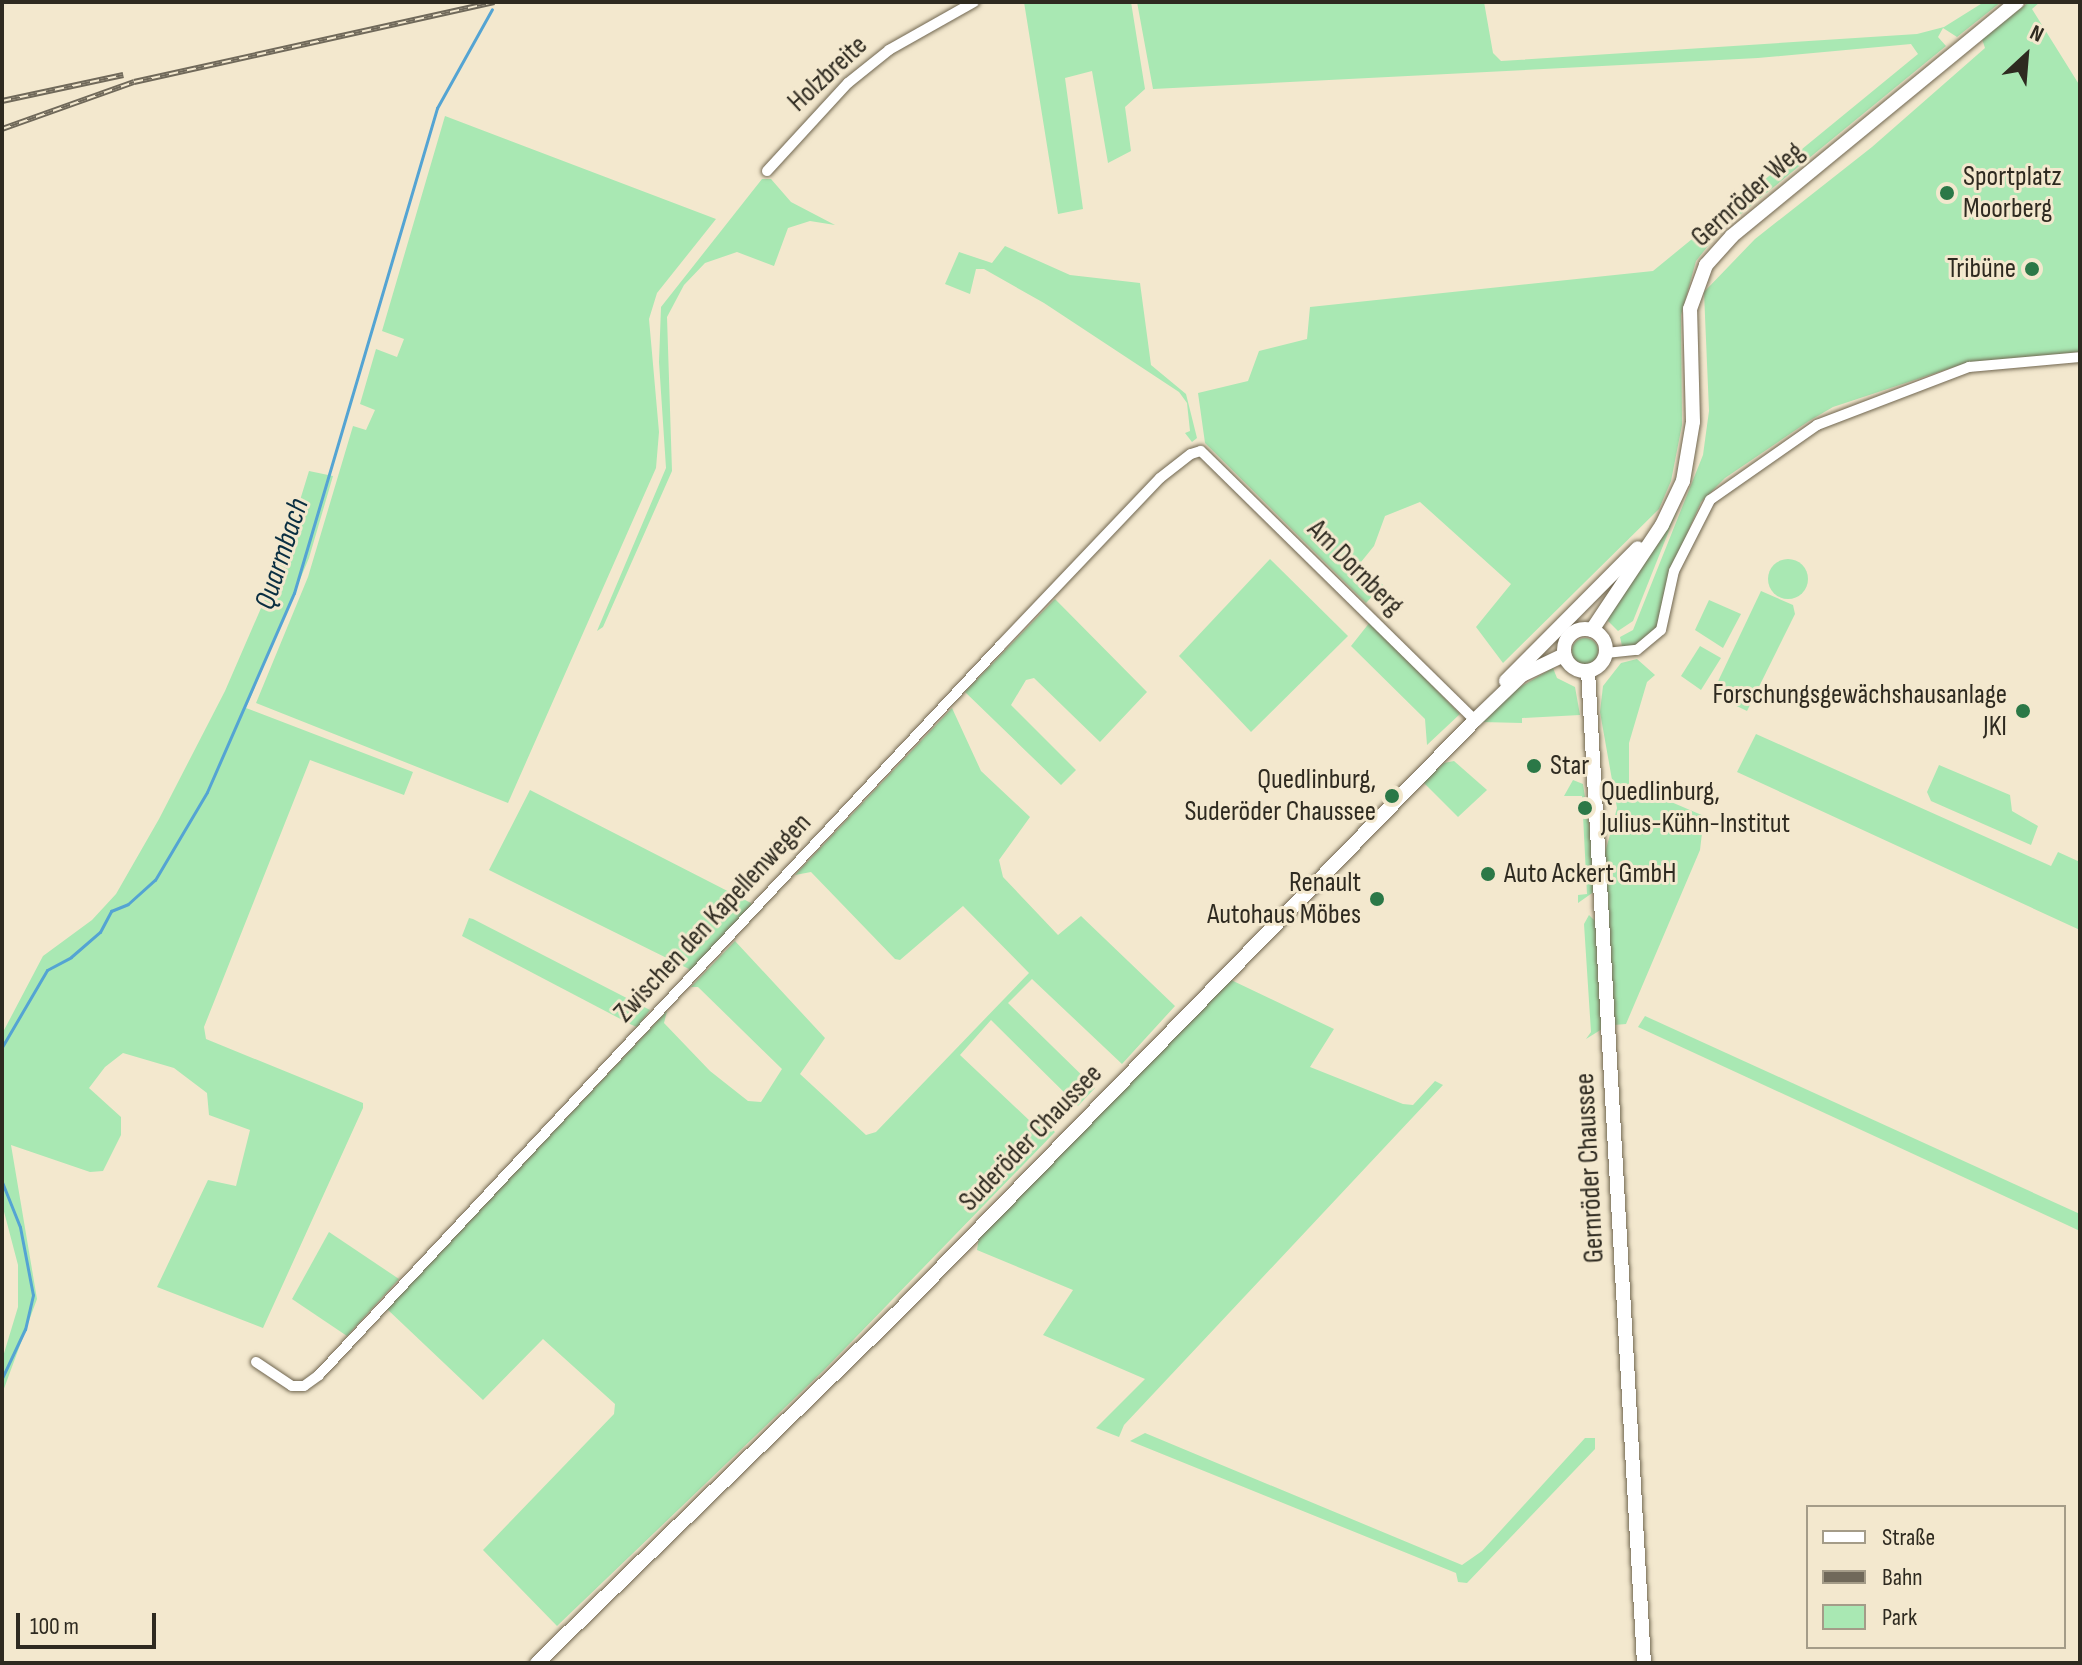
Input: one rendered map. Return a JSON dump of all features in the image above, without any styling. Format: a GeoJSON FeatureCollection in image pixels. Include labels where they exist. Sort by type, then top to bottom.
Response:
{"type":"FeatureCollection","features":[{"type":"Feature","properties":{"kind":"main road","name":"Gernröder Weg"},"geometry":{"type":"LineString","coordinates":[[1592,630],[1657,533],[1678,494],[1690,454],[1690,309],[1706,265],[1732,236],[2017,2]]}},
{"type":"Feature","properties":{"kind":"main road"},"geometry":{"type":"LineString","coordinates":[[1502,693],[1518,666],[1657,533]]}},
{"type":"Feature","properties":{"kind":"main road"},"geometry":{"type":"LineString","coordinates":[[1592,630],[1604,640],[1606,653],[1599,666],[1588,671],[1574,668],[1564,655],[1570,635],[1592,630]]}},
{"type":"Feature","properties":{"kind":"main road","name":"Suderöder Chaussee"},"geometry":{"type":"LineString","coordinates":[[537,1663],[901,1309],[1502,693],[1542,663],[1564,655]]}},
{"type":"Feature","properties":{"kind":"main road","name":"Gernröder Chaussee"},"geometry":{"type":"LineString","coordinates":[[1588,671],[1644,1663]]}},
{"type":"Feature","properties":{"kind":"street","name":"Holzbreite"},"geometry":{"type":"LineString","coordinates":[[767,171],[848,83],[889,50],[974,2]]}},
{"type":"Feature","properties":{"kind":"street"},"geometry":{"type":"LineString","coordinates":[[1606,653],[1647,646],[1661,630],[1674,571],[1710,500],[1817,425],[1969,367],[2080,357]]}},
{"type":"Feature","properties":{"kind":"street","name":"Am Dornberg"},"geometry":{"type":"LineString","coordinates":[[1201,451],[1475,720]]}},
{"type":"Feature","properties":{"kind":"street","name":"Zwischen den Kapellenwegen"},"geometry":{"type":"LineString","coordinates":[[256,1362],[292,1386],[304,1386],[319,1375],[1160,478],[1175,464],[1201,451]]}},
{"type":"Feature","properties":{"kind":"green space"},"geometry":{"type":"Polygon","coordinates":[[[1024,2],[1131,2],[1145,89],[1125,107],[1131,151],[1108,163],[1092,71],[1065,78],[1083,209],[1058,214],[1024,2]]]}},
{"type":"Feature","properties":{"kind":"green space"},"geometry":{"type":"Polygon","coordinates":[[[1137,2],[1484,2],[1493,53],[1501,61],[1917,34],[1944,27],[1984,2],[2001,2],[1957,37],[1943,28],[1938,37],[1946,46],[1720,231],[1696,261],[1681,315],[1682,425],[1671,481],[1659,509],[1503,663],[1476,627],[1511,584],[1420,502],[1385,516],[1374,546],[1361,562],[1383,585],[1366,603],[1205,443],[1198,393],[1248,381],[1259,351],[1307,339],[1310,307],[1653,271],[1918,54],[1911,44],[1758,58],[1153,89],[1137,2]]]}},
{"type":"Feature","properties":{"kind":"green space","name":"Sportplatz Moorberg"},"geometry":{"type":"Polygon","coordinates":[[[2029,2],[2040,2],[2032,9],[2080,86],[2080,352],[1960,365],[1833,407],[1809,421],[1725,478],[1701,502],[1671,570],[1656,631],[1636,646],[1622,646],[1620,637],[1633,630],[1703,455],[1709,411],[1704,292],[1755,239],[1872,147],[1985,48],[1982,39],[2029,2]]]}},
{"type":"Feature","properties":{"kind":"green space"},"geometry":{"type":"Polygon","coordinates":[[[445,116],[716,219],[657,293],[649,319],[659,432],[656,468],[508,803],[256,703],[308,577],[353,426],[366,430],[375,410],[360,404],[376,349],[397,357],[404,339],[382,331],[445,116]]]}},
{"type":"Feature","properties":{"kind":"green space"},"geometry":{"type":"Polygon","coordinates":[[[762,179],[771,179],[791,202],[835,225],[810,221],[788,228],[774,266],[737,252],[705,263],[684,285],[667,317],[672,471],[603,627],[597,631],[666,468],[659,362],[661,307],[762,179]]]}},
{"type":"Feature","properties":{"kind":"green space"},"geometry":{"type":"Polygon","coordinates":[[[1005,246],[1070,275],[1140,283],[1151,365],[1186,394],[1197,438],[1192,442],[1185,433],[1190,431],[1187,403],[1179,392],[1044,303],[984,269],[976,269],[970,294],[945,284],[959,252],[992,263],[1005,246]]]}},
{"type":"Feature","properties":{"kind":"green space"},"geometry":{"type":"Polygon","coordinates":[[[309,471],[333,476],[309,558],[246,708],[413,772],[404,795],[310,760],[204,1027],[206,1039],[363,1103],[363,1108],[263,1328],[157,1287],[208,1180],[236,1186],[250,1130],[209,1115],[207,1093],[174,1068],[123,1053],[105,1067],[89,1088],[121,1117],[121,1135],[103,1171],[90,1172],[11,1145],[37,1299],[2,1394],[2,1360],[18,1307],[18,1265],[2,1204],[2,1034],[43,956],[92,920],[116,894],[159,819],[225,691],[281,562],[309,471]]]}},
{"type":"Feature","properties":{"kind":"green space"},"geometry":{"type":"Polygon","coordinates":[[[1678,508],[1633,621],[1618,631],[1608,621],[1611,610],[1678,508]]]}},
{"type":"Feature","properties":{"kind":"green space"},"geometry":{"type":"Polygon","coordinates":[[[1270,559],[1348,636],[1251,732],[1179,656],[1270,559]]]}},
{"type":"Feature","properties":{"kind":"green space"},"geometry":{"type":"Polygon","coordinates":[[[1788,559],[1802,565],[1808,579],[1802,593],[1788,599],[1774,593],[1768,579],[1774,565],[1788,559]]]}},
{"type":"Feature","properties":{"kind":"green space"},"geometry":{"type":"Polygon","coordinates":[[[1761,591],[1793,605],[1795,614],[1747,711],[1712,694],[1761,591]]]}},
{"type":"Feature","properties":{"kind":"green space"},"geometry":{"type":"Polygon","coordinates":[[[1055,599],[1147,692],[1100,742],[1034,678],[1026,680],[1011,705],[1076,770],[1061,785],[965,692],[1055,599]]]}},
{"type":"Feature","properties":{"kind":"green space"},"geometry":{"type":"Polygon","coordinates":[[[1709,600],[1741,614],[1723,648],[1695,630],[1709,600]]]}},
{"type":"Feature","properties":{"kind":"green space"},"geometry":{"type":"Polygon","coordinates":[[[1370,622],[1460,714],[1427,745],[1425,719],[1351,646],[1370,622]]]}},
{"type":"Feature","properties":{"kind":"green space"},"geometry":{"type":"Polygon","coordinates":[[[1585,638],[1594,642],[1598,651],[1594,660],[1585,664],[1576,660],[1572,651],[1576,642],[1585,638]]]}},
{"type":"Feature","properties":{"kind":"green space"},"geometry":{"type":"Polygon","coordinates":[[[1700,646],[1721,658],[1701,690],[1681,676],[1700,646]]]}},
{"type":"Feature","properties":{"kind":"green space"},"geometry":{"type":"Polygon","coordinates":[[[1637,659],[1655,675],[1647,682],[1629,743],[1629,784],[1704,816],[1700,850],[1626,1024],[1614,1025],[1605,853],[1617,808],[1600,712],[1603,686],[1621,663],[1637,659]]]}},
{"type":"Feature","properties":{"kind":"green space"},"geometry":{"type":"Polygon","coordinates":[[[1553,668],[1557,678],[1575,687],[1580,715],[1522,718],[1522,723],[1482,722],[1513,691],[1553,668]]]}},
{"type":"Feature","properties":{"kind":"green space"},"geometry":{"type":"Polygon","coordinates":[[[952,708],[981,771],[1030,817],[999,860],[1003,877],[1058,935],[1081,916],[1175,1006],[1122,1064],[1032,979],[1008,1003],[1095,1088],[1078,1106],[991,1020],[960,1055],[1031,1122],[1039,1118],[1055,1132],[824,1370],[557,1626],[483,1550],[614,1414],[615,1404],[543,1339],[483,1400],[387,1309],[667,1011],[664,1023],[710,1071],[748,1101],[761,1102],[782,1069],[698,987],[691,987],[735,941],[825,1038],[800,1074],[866,1135],[876,1132],[1029,973],[963,906],[900,960],[895,959],[811,872],[795,875],[952,708]]]}},
{"type":"Feature","properties":{"kind":"green space"},"geometry":{"type":"Polygon","coordinates":[[[1756,734],[2051,866],[2058,852],[2080,862],[2080,930],[1737,772],[1756,734]]]}},
{"type":"Feature","properties":{"kind":"green space"},"geometry":{"type":"Polygon","coordinates":[[[1454,761],[1487,790],[1458,817],[1423,782],[1444,763],[1454,761]]]}},
{"type":"Feature","properties":{"kind":"green space"},"geometry":{"type":"Polygon","coordinates":[[[1939,765],[2010,795],[2012,811],[2038,826],[2031,845],[1931,801],[1927,792],[1939,765]]]}},
{"type":"Feature","properties":{"kind":"green space"},"geometry":{"type":"Polygon","coordinates":[[[1573,780],[1583,784],[1593,850],[1595,891],[1578,903],[1578,895],[1587,894],[1582,796],[1564,796],[1573,780]]]}},
{"type":"Feature","properties":{"kind":"green space"},"geometry":{"type":"Polygon","coordinates":[[[530,790],[751,903],[752,908],[690,974],[689,969],[489,870],[530,790]]]}},
{"type":"Feature","properties":{"kind":"green space"},"geometry":{"type":"Polygon","coordinates":[[[1589,915],[1597,923],[1602,1029],[1586,1039],[1591,1032],[1584,924],[1589,915]]]}},
{"type":"Feature","properties":{"kind":"green space"},"geometry":{"type":"Polygon","coordinates":[[[469,918],[650,1010],[637,1027],[632,1025],[462,936],[469,918]]]}},
{"type":"Feature","properties":{"kind":"green space"},"geometry":{"type":"Polygon","coordinates":[[[1229,979],[1334,1029],[1310,1067],[1403,1104],[1413,1105],[1435,1081],[1443,1085],[1124,1425],[1119,1437],[1096,1428],[1145,1379],[1043,1335],[1073,1290],[977,1250],[979,1238],[1229,979]]]}},
{"type":"Feature","properties":{"kind":"green space"},"geometry":{"type":"Polygon","coordinates":[[[1645,1016],[2080,1214],[2080,1231],[1638,1027],[1645,1016]]]}},
{"type":"Feature","properties":{"kind":"green space"},"geometry":{"type":"Polygon","coordinates":[[[329,1232],[399,1279],[347,1336],[292,1299],[329,1232]]]}},
{"type":"Feature","properties":{"kind":"green space"},"geometry":{"type":"Polygon","coordinates":[[[1145,1433],[1462,1565],[1482,1551],[1585,1438],[1595,1438],[1595,1449],[1467,1583],[1458,1582],[1456,1573],[1130,1441],[1145,1433]]]}},
{"type":"Feature","properties":{"kind":"waterway","name":"Quarmbach"},"geometry":{"type":"LineString","coordinates":[[2,1047],[47,970],[71,957],[100,932],[111,911],[128,904],[155,880],[207,792],[294,593],[437,108],[492,9]]}},
{"type":"Feature","properties":{"kind":"waterway","name":"Quarmbach"},"geometry":{"type":"LineString","coordinates":[[2,1157],[2,1165]]}},
{"type":"Feature","properties":{"kind":"waterway","name":"Quarmbach"},"geometry":{"type":"LineString","coordinates":[[2,1182],[20,1227],[33,1295],[25,1329],[2,1378]]}},
{"type":"Feature","properties":{"kind":"railway"},"geometry":{"type":"LineString","coordinates":[[2,129],[134,82],[494,2]]}},
{"type":"Feature","properties":{"kind":"railway"},"geometry":{"type":"LineString","coordinates":[[2,101],[123,75]]}},
{"type":"Feature","properties":{"kind":"place","name":"Sportplatz Moorberg"},"geometry":{"type":"Point","coordinates":[1947,193]}},
{"type":"Feature","properties":{"kind":"place","name":"Tribüne"},"geometry":{"type":"Point","coordinates":[2032,269]}},
{"type":"Feature","properties":{"kind":"place","name":"Forschungsgewächshausanlage JKI"},"geometry":{"type":"Point","coordinates":[2023,711]}},
{"type":"Feature","properties":{"kind":"place","name":"Star"},"geometry":{"type":"Point","coordinates":[1534,766]}},
{"type":"Feature","properties":{"kind":"place","name":"Quedlinburg, Suderöder Chaussee"},"geometry":{"type":"Point","coordinates":[1392,796]}},
{"type":"Feature","properties":{"kind":"place","name":"Quedlinburg, Julius-Kühn-Institut"},"geometry":{"type":"Point","coordinates":[1585,808]}},
{"type":"Feature","properties":{"kind":"place","name":"Auto Ackert GmbH"},"geometry":{"type":"Point","coordinates":[1488,874]}},
{"type":"Feature","properties":{"kind":"place","name":"Renault Autohaus Möbes"},"geometry":{"type":"Point","coordinates":[1377,899]}}]}
